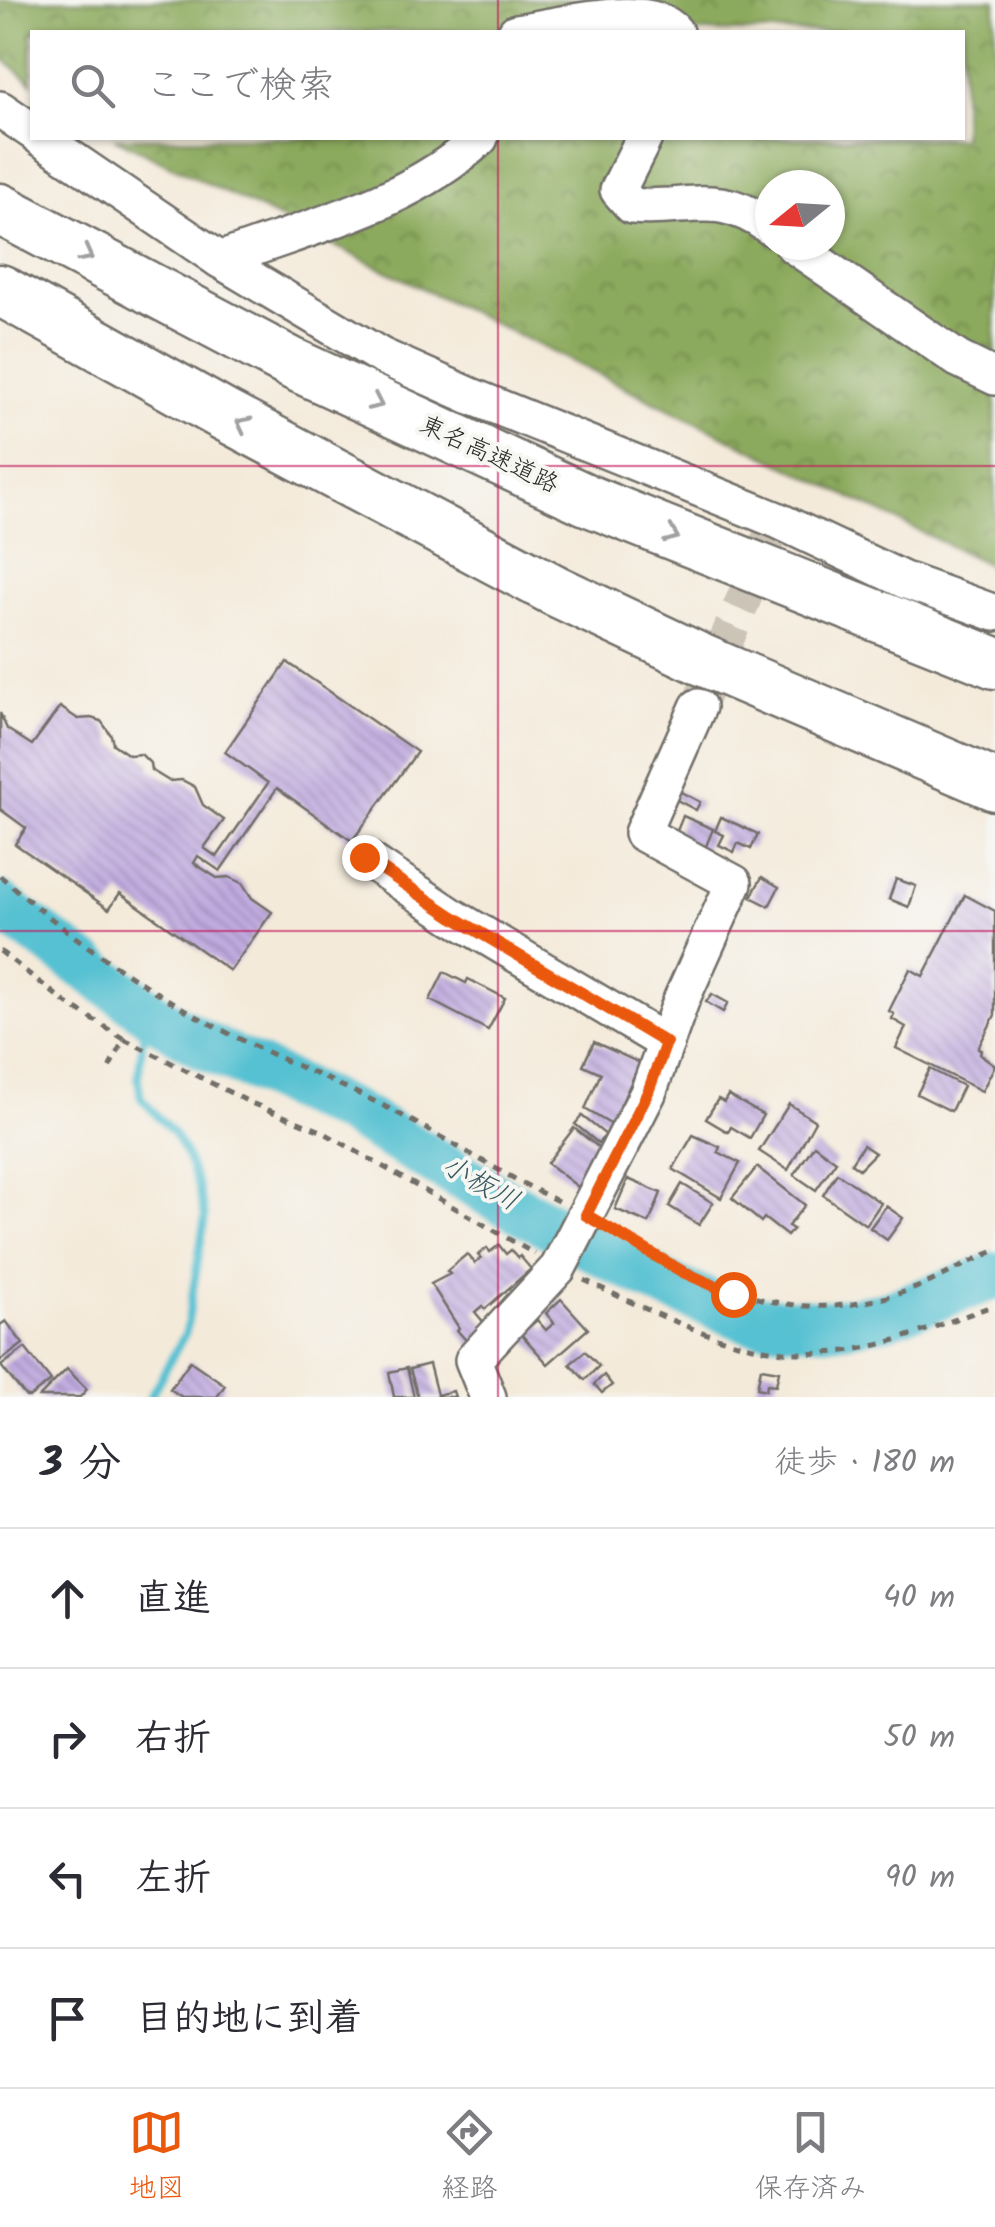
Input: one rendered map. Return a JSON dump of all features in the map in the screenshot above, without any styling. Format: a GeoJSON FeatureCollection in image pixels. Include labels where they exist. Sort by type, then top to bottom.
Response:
{"type":"FeatureCollection","features":[{"type":"Feature","properties":{"kind":"highway","name":"東名高速道路"},"geometry":{"type":"LineString","coordinates":[[0,210],[294,364],[587,500],[995,663]]}},
{"type":"Feature","properties":{"kind":"highway"},"geometry":{"type":"LineString","coordinates":[[0,290],[224,415],[556,591],[700,658],[995,785]]}},
{"type":"Feature","properties":{"kind":"highway"},"geometry":{"type":"LineString","coordinates":[[330,468],[713,636],[995,747]]}},
{"type":"Feature","properties":{"kind":"street"},"geometry":{"type":"LineString","coordinates":[[529,30],[624,15],[654,16],[672,30]]}},
{"type":"Feature","properties":{"kind":"street"},"geometry":{"type":"LineString","coordinates":[[0,109],[30,130]]}},
{"type":"Feature","properties":{"kind":"street"},"geometry":{"type":"LineString","coordinates":[[45,140],[220,260],[381,356],[776,520],[904,580],[995,612]]}},
{"type":"Feature","properties":{"kind":"street"},"geometry":{"type":"LineString","coordinates":[[220,260],[392,197],[436,173],[477,140]]}},
{"type":"Feature","properties":{"kind":"street"},"geometry":{"type":"LineString","coordinates":[[643,140],[618,190],[632,206],[730,205],[755,219]]}},
{"type":"Feature","properties":{"kind":"street"},"geometry":{"type":"LineString","coordinates":[[815,260],[958,358],[995,377]]}},
{"type":"Feature","properties":{"kind":"street"},"geometry":{"type":"LineString","coordinates":[[488,1397],[473,1360],[558,1268],[648,1092],[682,998],[734,883],[642,832],[698,707]]}},
{"type":"Feature","properties":{"kind":"street"},"geometry":{"type":"LineString","coordinates":[[364,857],[452,916],[666,1043]]}},
{"type":"Feature","properties":{"kind":"path"},"geometry":{"type":"LineString","coordinates":[[0,876],[166,999],[263,1051],[379,1104],[683,1272],[733,1294],[779,1304],[872,1302],[919,1287],[995,1251]]}},
{"type":"Feature","properties":{"kind":"path"},"geometry":{"type":"LineString","coordinates":[[0,951],[65,1002],[151,1053]]}},
{"type":"Feature","properties":{"kind":"path"},"geometry":{"type":"LineString","coordinates":[[106,1074],[124,1039]]}},
{"type":"Feature","properties":{"kind":"green space"},"geometry":{"type":"Polygon","coordinates":[[[0,0],[995,0],[995,568],[118,140],[965,140],[965,30],[30,30],[30,81],[0,56],[0,0]]]}},
{"type":"Feature","properties":{"kind":"building"},"geometry":{"type":"Polygon","coordinates":[[[287,662],[417,752],[352,841],[277,788],[220,871],[198,856],[194,863],[217,878],[229,877],[242,883],[252,898],[272,912],[230,971],[120,893],[109,909],[15,844],[26,828],[0,809],[0,713],[7,729],[32,745],[60,707],[78,719],[101,721],[113,744],[129,755],[141,754],[151,770],[169,781],[182,780],[195,787],[203,805],[224,820],[204,848],[217,857],[268,783],[225,752],[287,662]]]}},
{"type":"Feature","properties":{"kind":"building"},"geometry":{"type":"Polygon","coordinates":[[[677,790],[700,802],[696,810],[673,798],[677,790]]]}},
{"type":"Feature","properties":{"kind":"building"},"geometry":{"type":"Polygon","coordinates":[[[683,816],[713,829],[702,856],[672,843],[683,816]]]}},
{"type":"Feature","properties":{"kind":"building"},"geometry":{"type":"Polygon","coordinates":[[[721,817],[758,834],[751,849],[738,843],[734,852],[719,845],[724,835],[715,831],[721,817]]]}},
{"type":"Feature","properties":{"kind":"building"},"geometry":{"type":"Polygon","coordinates":[[[762,877],[779,887],[769,906],[751,897],[762,877]]]}},
{"type":"Feature","properties":{"kind":"building"},"geometry":{"type":"Polygon","coordinates":[[[896,879],[916,886],[909,907],[889,899],[896,879]]]}},
{"type":"Feature","properties":{"kind":"building"},"geometry":{"type":"Polygon","coordinates":[[[965,895],[995,911],[995,1015],[978,1048],[995,1065],[982,1091],[896,1048],[906,1027],[892,1019],[894,1014],[889,1011],[910,969],[923,976],[965,895]]]}},
{"type":"Feature","properties":{"kind":"building"},"geometry":{"type":"Polygon","coordinates":[[[444,972],[505,998],[488,1030],[430,1000],[444,972]]]}},
{"type":"Feature","properties":{"kind":"building"},"geometry":{"type":"Polygon","coordinates":[[[712,994],[728,1003],[723,1012],[706,1002],[712,994]]]}},
{"type":"Feature","properties":{"kind":"building"},"geometry":{"type":"Polygon","coordinates":[[[594,1042],[640,1063],[623,1100],[633,1104],[622,1131],[585,1109],[601,1073],[583,1065],[594,1042]]]}},
{"type":"Feature","properties":{"kind":"building"},"geometry":{"type":"Polygon","coordinates":[[[930,1069],[963,1086],[951,1111],[917,1094],[930,1069]]]}},
{"type":"Feature","properties":{"kind":"building"},"geometry":{"type":"Polygon","coordinates":[[[728,1095],[763,1115],[750,1138],[731,1127],[728,1132],[706,1119],[718,1099],[724,1102],[728,1095]]]}},
{"type":"Feature","properties":{"kind":"building"},"geometry":{"type":"Polygon","coordinates":[[[789,1104],[815,1121],[788,1170],[759,1151],[789,1104]]]}},
{"type":"Feature","properties":{"kind":"building"},"geometry":{"type":"Polygon","coordinates":[[[582,1116],[606,1135],[598,1143],[575,1124],[582,1116]]]}},
{"type":"Feature","properties":{"kind":"building"},"geometry":{"type":"Polygon","coordinates":[[[574,1128],[607,1154],[578,1187],[547,1163],[574,1128]]]}},
{"type":"Feature","properties":{"kind":"building"},"geometry":{"type":"Polygon","coordinates":[[[693,1135],[720,1147],[718,1152],[740,1163],[721,1198],[673,1169],[693,1135]]]}},
{"type":"Feature","properties":{"kind":"building"},"geometry":{"type":"Polygon","coordinates":[[[814,1145],[836,1161],[816,1190],[794,1175],[814,1145]]]}},
{"type":"Feature","properties":{"kind":"building"},"geometry":{"type":"Polygon","coordinates":[[[863,1145],[875,1153],[859,1169],[851,1163],[863,1145]]]}},
{"type":"Feature","properties":{"kind":"building"},"geometry":{"type":"Polygon","coordinates":[[[757,1167],[805,1205],[788,1226],[793,1229],[787,1236],[764,1218],[761,1222],[732,1198],[757,1167]]]}},
{"type":"Feature","properties":{"kind":"building"},"geometry":{"type":"Polygon","coordinates":[[[837,1173],[881,1203],[866,1225],[823,1195],[837,1173]]]}},
{"type":"Feature","properties":{"kind":"building"},"geometry":{"type":"Polygon","coordinates":[[[628,1179],[661,1193],[649,1223],[615,1209],[628,1179]]]}},
{"type":"Feature","properties":{"kind":"building"},"geometry":{"type":"Polygon","coordinates":[[[682,1184],[713,1203],[699,1225],[669,1206],[682,1184]]]}},
{"type":"Feature","properties":{"kind":"building"},"geometry":{"type":"Polygon","coordinates":[[[886,1206],[903,1218],[887,1240],[870,1228],[886,1206]]]}},
{"type":"Feature","properties":{"kind":"building"},"geometry":{"type":"Polygon","coordinates":[[[499,1245],[506,1254],[511,1250],[520,1256],[531,1269],[485,1309],[482,1306],[475,1312],[490,1330],[472,1347],[457,1330],[431,1284],[450,1274],[447,1271],[467,1254],[475,1263],[487,1248],[490,1252],[499,1245]]]}},
{"type":"Feature","properties":{"kind":"building"},"geometry":{"type":"Polygon","coordinates":[[[561,1299],[588,1329],[548,1364],[521,1334],[537,1320],[546,1330],[554,1323],[546,1313],[561,1299]]]}},
{"type":"Feature","properties":{"kind":"building"},"geometry":{"type":"Polygon","coordinates":[[[6,1321],[23,1344],[0,1361],[0,1325],[6,1321]]]}},
{"type":"Feature","properties":{"kind":"building"},"geometry":{"type":"Polygon","coordinates":[[[25,1348],[51,1381],[30,1397],[1,1366],[25,1348]]]}},
{"type":"Feature","properties":{"kind":"building"},"geometry":{"type":"Polygon","coordinates":[[[585,1351],[599,1366],[585,1380],[570,1364],[585,1351]]]}},
{"type":"Feature","properties":{"kind":"building"},"geometry":{"type":"Polygon","coordinates":[[[190,1361],[225,1385],[217,1397],[182,1397],[170,1389],[190,1361]]]}},
{"type":"Feature","properties":{"kind":"building"},"geometry":{"type":"Polygon","coordinates":[[[429,1364],[437,1395],[453,1391],[455,1397],[418,1397],[410,1369],[429,1364]]]}},
{"type":"Feature","properties":{"kind":"building"},"geometry":{"type":"Polygon","coordinates":[[[407,1368],[414,1397],[394,1397],[389,1372],[407,1368]]]}},
{"type":"Feature","properties":{"kind":"building"},"geometry":{"type":"Polygon","coordinates":[[[761,1368],[779,1371],[776,1385],[767,1384],[766,1390],[757,1388],[761,1368]]]}},
{"type":"Feature","properties":{"kind":"building"},"geometry":{"type":"Polygon","coordinates":[[[67,1369],[87,1389],[80,1397],[39,1397],[67,1369]]]}},
{"type":"Feature","properties":{"kind":"building"},"geometry":{"type":"Polygon","coordinates":[[[604,1375],[612,1385],[602,1393],[594,1384],[604,1375]]]}},
{"type":"Feature","properties":{"kind":"waterway","name":"小板川"},"geometry":{"type":"LineString","coordinates":[[0,906],[158,1018],[205,1046],[353,1114],[496,1197],[667,1286],[751,1320],[830,1324],[886,1315],[995,1276]]}},
{"type":"Feature","properties":{"kind":"waterway"},"geometry":{"type":"LineString","coordinates":[[98,975],[136,1014],[144,1029],[138,1079],[141,1098],[174,1134],[185,1153],[205,1217],[186,1332],[150,1397]]}},
{"type":"Feature","properties":{"kind":"tunnel"},"geometry":{"type":"LineString","coordinates":[[698,707],[777,520]]}},
{"type":"Feature","properties":{"kind":"route"},"geometry":{"type":"LineString","coordinates":[[364,857],[452,916],[666,1043],[648,1092],[586,1215],[683,1272],[733,1294]]}}]}
